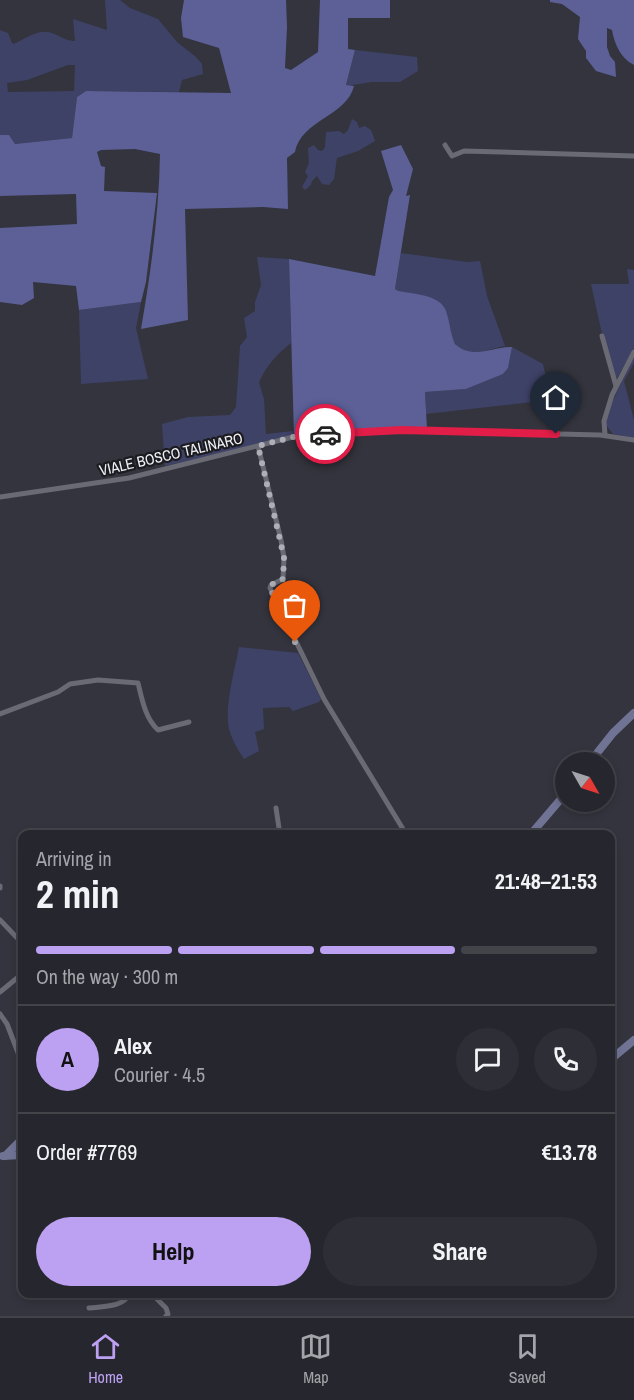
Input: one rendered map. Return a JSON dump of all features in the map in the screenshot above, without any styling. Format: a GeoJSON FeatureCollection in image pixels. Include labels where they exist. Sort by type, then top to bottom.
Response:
{"type":"FeatureCollection","features":[{"type":"Feature","properties":{"kind":"main road"},"geometry":{"type":"LineString","coordinates":[[598,752],[613,733],[634,713]]}},
{"type":"Feature","properties":{"kind":"main road"},"geometry":{"type":"LineString","coordinates":[[534,830],[555,807]]}},
{"type":"Feature","properties":{"kind":"main road"},"geometry":{"type":"LineString","coordinates":[[615,1056],[634,1040]]}},
{"type":"Feature","properties":{"kind":"main road"},"geometry":{"type":"LineString","coordinates":[[2,1159],[18,1143]]}},
{"type":"Feature","properties":{"kind":"main road"},"geometry":{"type":"LineString","coordinates":[[2,1159],[18,1156]]}},
{"type":"Feature","properties":{"kind":"street"},"geometry":{"type":"LineString","coordinates":[[445,145],[452,156],[464,151],[634,156]]}},
{"type":"Feature","properties":{"kind":"street"},"geometry":{"type":"LineString","coordinates":[[602,336],[616,386]]}},
{"type":"Feature","properties":{"kind":"street"},"geometry":{"type":"LineString","coordinates":[[605,435],[604,421],[616,386],[634,352]]}},
{"type":"Feature","properties":{"kind":"street","name":"VIALE BOSCO TALINARO"},"geometry":{"type":"LineString","coordinates":[[0,497],[129,478],[308,435],[402,430],[605,435],[634,440]]}},
{"type":"Feature","properties":{"kind":"street"},"geometry":{"type":"LineString","coordinates":[[258,446],[284,558],[283,579],[271,585],[270,588],[324,699],[404,830]]}},
{"type":"Feature","properties":{"kind":"street"},"geometry":{"type":"LineString","coordinates":[[0,714],[58,692],[70,684],[98,680],[138,683],[152,724],[158,730],[189,722]]}},
{"type":"Feature","properties":{"kind":"street"},"geometry":{"type":"LineString","coordinates":[[276,808],[280,830]]}},
{"type":"Feature","properties":{"kind":"street"},"geometry":{"type":"LineString","coordinates":[[0,920],[18,939]]}},
{"type":"Feature","properties":{"kind":"street"},"geometry":{"type":"LineString","coordinates":[[0,992],[18,977]]}},
{"type":"Feature","properties":{"kind":"street"},"geometry":{"type":"LineString","coordinates":[[0,1014],[12,1034],[18,1051]]}},
{"type":"Feature","properties":{"kind":"street"},"geometry":{"type":"LineString","coordinates":[[89,1308],[118,1304],[128,1298]]}},
{"type":"Feature","properties":{"kind":"street"},"geometry":{"type":"LineString","coordinates":[[156,1298],[166,1308],[168,1314],[166,1316]]}},
{"type":"Feature","properties":{"kind":"shaded area"},"geometry":{"type":"Polygon","coordinates":[[[105,0],[120,0],[130,8],[158,19],[177,42],[202,64],[203,74],[182,80],[179,92],[86,91],[77,97],[72,138],[15,144],[9,135],[0,135],[0,30],[8,33],[14,44],[42,32],[75,41],[73,19],[107,30],[105,0]],[[68,65],[27,80],[7,83],[8,92],[74,91],[75,65],[68,65]]]}},
{"type":"Feature","properties":{"kind":"shaded area"},"geometry":{"type":"Polygon","coordinates":[[[184,0],[286,0],[285,68],[291,70],[318,52],[320,0],[390,0],[390,18],[348,18],[348,49],[355,50],[346,85],[354,86],[350,96],[343,104],[306,132],[295,152],[287,158],[288,209],[263,207],[185,209],[188,320],[141,329],[154,242],[160,154],[135,149],[97,152],[101,166],[105,167],[104,191],[157,193],[146,282],[141,302],[79,310],[76,286],[33,282],[34,298],[22,305],[0,302],[0,228],[77,224],[76,194],[0,196],[0,135],[9,135],[15,144],[72,138],[77,97],[86,91],[231,93],[219,48],[183,37],[181,18],[184,0]]]}},
{"type":"Feature","properties":{"kind":"shaded area"},"geometry":{"type":"Polygon","coordinates":[[[550,0],[634,0],[634,65],[622,55],[614,40],[612,30],[607,28],[607,47],[615,62],[616,77],[596,71],[586,58],[586,51],[578,39],[580,17],[562,4],[550,2],[550,0]]]}},
{"type":"Feature","properties":{"kind":"shaded area"},"geometry":{"type":"Polygon","coordinates":[[[355,50],[417,57],[418,71],[400,82],[372,82],[346,86],[355,50]]]}},
{"type":"Feature","properties":{"kind":"shaded area"},"geometry":{"type":"Polygon","coordinates":[[[352,119],[357,122],[359,128],[365,126],[371,130],[375,141],[358,151],[337,158],[334,179],[329,185],[322,184],[317,176],[305,190],[302,187],[308,176],[305,172],[309,163],[308,148],[314,145],[322,151],[325,147],[326,132],[339,131],[344,134],[352,119]]]}},
{"type":"Feature","properties":{"kind":"shaded area"},"geometry":{"type":"Polygon","coordinates":[[[401,145],[413,169],[406,196],[410,195],[395,289],[432,298],[443,305],[455,344],[461,349],[482,352],[512,347],[508,368],[503,374],[466,389],[425,392],[427,429],[398,428],[294,436],[289,259],[375,276],[389,197],[393,190],[381,151],[401,145]]]}},
{"type":"Feature","properties":{"kind":"shaded area"},"geometry":{"type":"Polygon","coordinates":[[[401,253],[467,262],[480,261],[487,296],[505,346],[468,352],[456,345],[452,338],[395,289],[401,253]]]}},
{"type":"Feature","properties":{"kind":"shaded area"},"geometry":{"type":"Polygon","coordinates":[[[257,257],[289,259],[291,343],[273,360],[259,382],[264,399],[266,434],[293,431],[294,436],[165,466],[162,424],[188,417],[230,415],[236,407],[240,346],[247,337],[244,318],[255,311],[255,302],[261,285],[257,257]]]}},
{"type":"Feature","properties":{"kind":"shaded area"},"geometry":{"type":"Polygon","coordinates":[[[627,269],[634,270],[634,348],[616,380],[602,334],[591,284],[629,284],[627,269]]]}},
{"type":"Feature","properties":{"kind":"shaded area"},"geometry":{"type":"Polygon","coordinates":[[[141,302],[136,328],[148,379],[81,384],[79,310],[141,302]]]}},
{"type":"Feature","properties":{"kind":"shaded area"},"geometry":{"type":"Polygon","coordinates":[[[512,347],[543,364],[549,391],[542,401],[426,414],[425,392],[466,389],[503,374],[508,368],[512,347]]]}},
{"type":"Feature","properties":{"kind":"shaded area"},"geometry":{"type":"Polygon","coordinates":[[[634,356],[634,363],[624,381],[634,420],[634,438],[613,434],[606,425],[606,415],[634,356]]]}},
{"type":"Feature","properties":{"kind":"shaded area"},"geometry":{"type":"Polygon","coordinates":[[[239,647],[298,653],[321,699],[319,702],[293,711],[289,707],[263,708],[264,729],[255,732],[259,751],[244,759],[232,737],[228,720],[229,699],[239,647]]]}},
{"type":"Feature","properties":{"kind":"way so far"},"geometry":{"type":"LineString","coordinates":[[295,642],[270,588],[271,585],[280,582],[285,575],[284,558],[258,446],[293,437],[325,434]]}},
{"type":"Feature","properties":{"kind":"route"},"geometry":{"type":"LineString","coordinates":[[325,434],[402,430],[556,434]]}}]}
